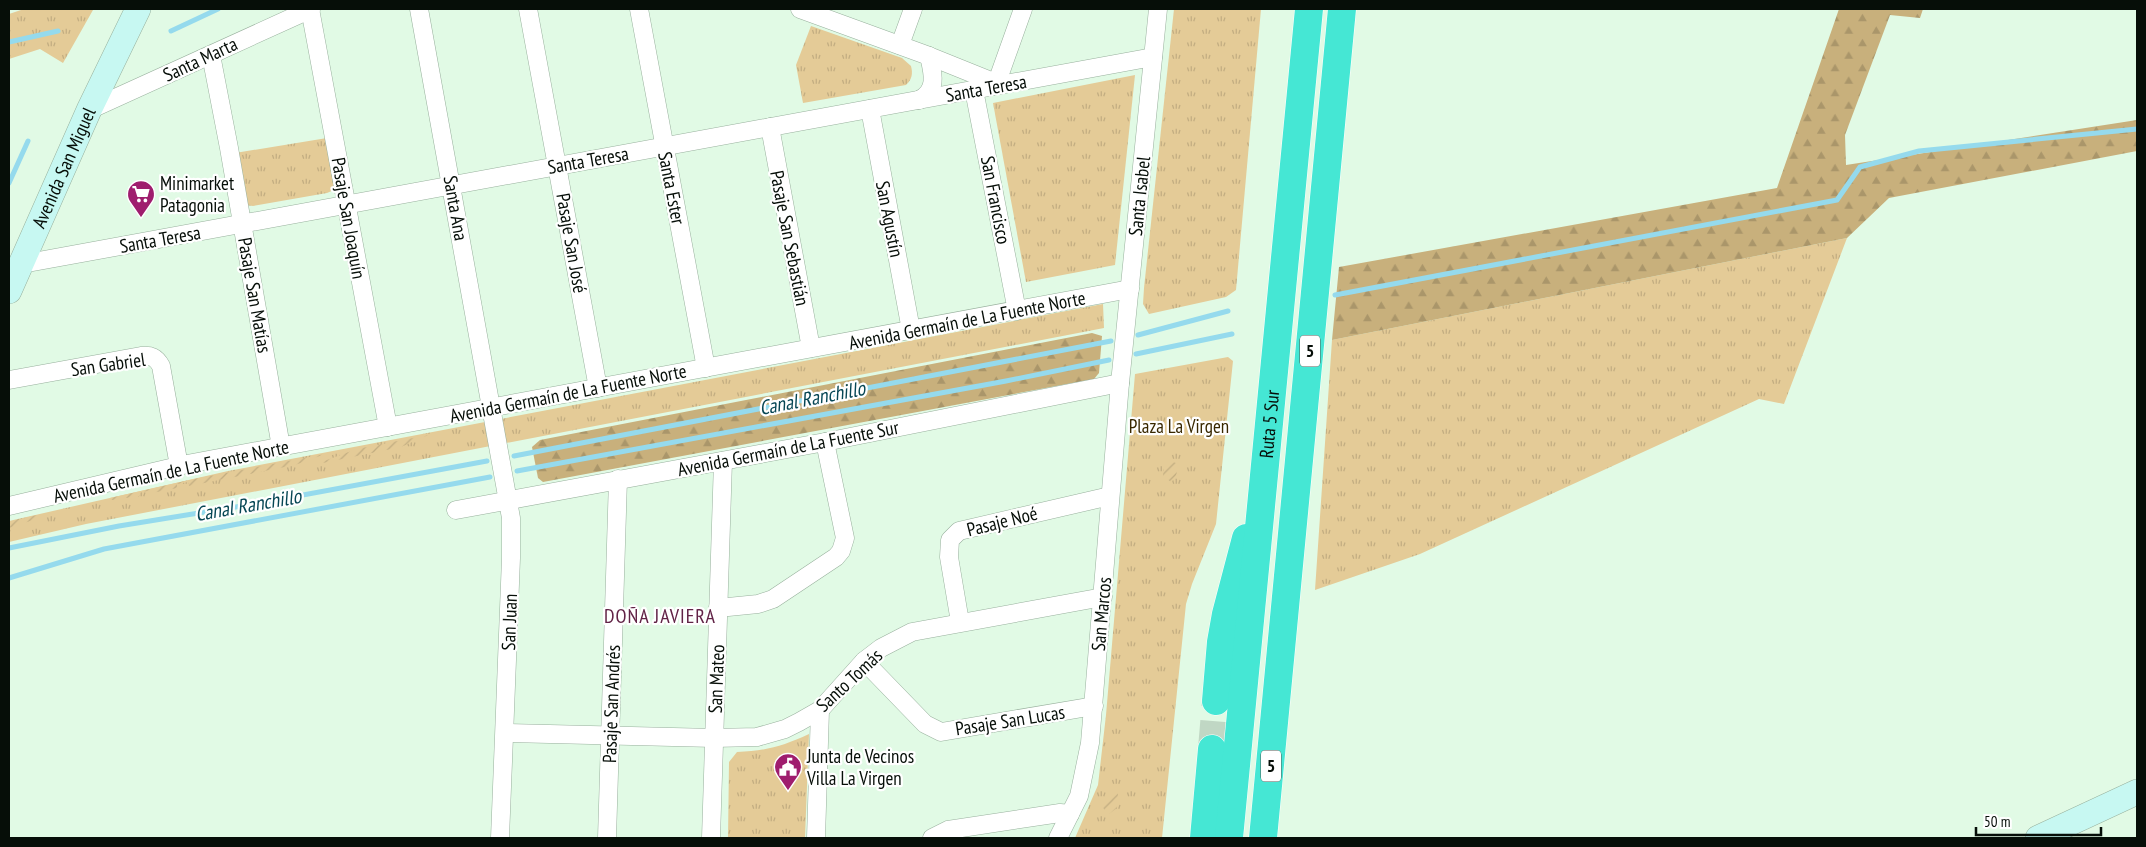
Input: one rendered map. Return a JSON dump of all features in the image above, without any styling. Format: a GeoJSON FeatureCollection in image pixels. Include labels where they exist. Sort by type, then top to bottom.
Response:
{"type":"FeatureCollection","features":[{"type":"Feature","properties":{"kind":"highway","name":"Ruta 5 Sur"},"geometry":{"type":"LineString","coordinates":[[1229,838],[1309,9]]}},
{"type":"Feature","properties":{"kind":"highway","name":"Ruta 5 Sur"},"geometry":{"type":"LineString","coordinates":[[1263,838],[1342,9]]}},
{"type":"Feature","properties":{"kind":"highway"},"geometry":{"type":"LineString","coordinates":[[1216,701],[1221,642],[1226,614],[1268,447]]}},
{"type":"Feature","properties":{"kind":"highway"},"geometry":{"type":"LineString","coordinates":[[1204,838],[1212,749]]}},
{"type":"Feature","properties":{"kind":"street","name":"Avenida San Miguel"},"geometry":{"type":"LineString","coordinates":[[9,292],[90,110],[138,9]]}},
{"type":"Feature","properties":{"kind":"street","name":"Santa Marta"},"geometry":{"type":"LineString","coordinates":[[90,110],[310,9]]}},
{"type":"Feature","properties":{"kind":"street","name":"Pasaje San Joaquín"},"geometry":{"type":"LineString","coordinates":[[310,9],[388,427]]}},
{"type":"Feature","properties":{"kind":"street","name":"Santa Ana"},"geometry":{"type":"LineString","coordinates":[[419,9],[492,408]]}},
{"type":"Feature","properties":{"kind":"street","name":"Pasaje San José"},"geometry":{"type":"LineString","coordinates":[[528,9],[598,388]]}},
{"type":"Feature","properties":{"kind":"street","name":"Santa Ester"},"geometry":{"type":"LineString","coordinates":[[639,9],[706,368]]}},
{"type":"Feature","properties":{"kind":"street"},"geometry":{"type":"LineString","coordinates":[[800,9],[900,45],[999,84],[1023,9]]}},
{"type":"Feature","properties":{"kind":"street"},"geometry":{"type":"LineString","coordinates":[[900,45],[913,9]]}},
{"type":"Feature","properties":{"kind":"street","name":"Santa Isabel"},"geometry":{"type":"LineString","coordinates":[[1120,383],[1158,9]]}},
{"type":"Feature","properties":{"kind":"street","name":"Pasaje San Matías"},"geometry":{"type":"LineString","coordinates":[[211,55],[243,224],[281,447]]}},
{"type":"Feature","properties":{"kind":"street"},"geometry":{"type":"LineString","coordinates":[[919,100],[926,96],[933,83],[934,76],[929,56]]}},
{"type":"Feature","properties":{"kind":"street","name":"Santa Teresa"},"geometry":{"type":"LineString","coordinates":[[22,264],[1154,57]]}},
{"type":"Feature","properties":{"kind":"street","name":"San Francisco"},"geometry":{"type":"LineString","coordinates":[[974,90],[1017,311]]}},
{"type":"Feature","properties":{"kind":"street","name":"San Agustín"},"geometry":{"type":"LineString","coordinates":[[870,109],[911,330]]}},
{"type":"Feature","properties":{"kind":"street","name":"Pasaje San Sebastián"},"geometry":{"type":"LineString","coordinates":[[770,127],[811,348]]}},
{"type":"Feature","properties":{"kind":"street","name":"Avenida Germaín de La Fuente Norte"},"geometry":{"type":"LineString","coordinates":[[9,506],[179,466],[1130,289]]}},
{"type":"Feature","properties":{"kind":"street","name":"San Gabriel"},"geometry":{"type":"LineString","coordinates":[[9,380],[140,356],[153,357],[158,360],[161,366],[179,466]]}},
{"type":"Feature","properties":{"kind":"street","name":"Avenida Germaín de La Fuente Sur"},"geometry":{"type":"LineString","coordinates":[[456,510],[825,442],[1120,383]]}},
{"type":"Feature","properties":{"kind":"street","name":"San Marcos"},"geometry":{"type":"LineString","coordinates":[[1058,838],[1079,796],[1088,763],[1120,383]]}},
{"type":"Feature","properties":{"kind":"street","name":"San Juan"},"geometry":{"type":"LineString","coordinates":[[492,408],[508,500],[512,540],[500,838]]}},
{"type":"Feature","properties":{"kind":"street"},"geometry":{"type":"LineString","coordinates":[[718,608],[758,604],[773,599],[836,557],[841,551],[845,538],[825,442]]}},
{"type":"Feature","properties":{"kind":"street","name":"San Mateo"},"geometry":{"type":"LineString","coordinates":[[711,838],[723,460]]}},
{"type":"Feature","properties":{"kind":"street","name":"Pasaje San Andrés"},"geometry":{"type":"LineString","coordinates":[[607,838],[618,479]]}},
{"type":"Feature","properties":{"kind":"street","name":"Pasaje Noé"},"geometry":{"type":"LineString","coordinates":[[960,622],[949,557],[950,540],[959,531],[1110,496]]}},
{"type":"Feature","properties":{"kind":"street","name":"Santo Tomás"},"geometry":{"type":"LineString","coordinates":[[504,734],[714,738],[742,738],[770,734],[792,726],[820,710],[864,661],[881,648],[912,632],[1103,597]]}},
{"type":"Feature","properties":{"kind":"street","name":"Pasaje San Lucas"},"geometry":{"type":"LineString","coordinates":[[864,661],[925,724],[941,732],[1094,706]]}},
{"type":"Feature","properties":{"kind":"street"},"geometry":{"type":"LineString","coordinates":[[816,838],[820,710]]}},
{"type":"Feature","properties":{"kind":"street"},"geometry":{"type":"LineString","coordinates":[[2038,838],[2137,792]]}},
{"type":"Feature","properties":{"kind":"street"},"geometry":{"type":"LineString","coordinates":[[932,838],[948,830],[1060,813],[1070,814]]}},
{"type":"Feature","properties":{"kind":"green space"},"geometry":{"type":"Polygon","coordinates":[[[1174,9],[1261,9],[1236,290],[1226,297],[1149,314],[1143,304],[1144,288],[1174,9]]]}},
{"type":"Feature","properties":{"kind":"green space"},"geometry":{"type":"Polygon","coordinates":[[[1839,9],[1923,9],[1920,18],[1890,15],[1845,135],[1846,165],[2137,120],[2137,151],[1889,198],[1847,238],[1332,340],[1339,267],[1777,188],[1839,9]]]}},
{"type":"Feature","properties":{"kind":"green space"},"geometry":{"type":"Polygon","coordinates":[[[21,10],[93,10],[63,63],[40,49],[9,59],[9,14],[21,10]]]}},
{"type":"Feature","properties":{"kind":"green space"},"geometry":{"type":"Polygon","coordinates":[[[811,26],[902,58],[911,66],[912,74],[910,81],[906,85],[803,103],[796,65],[811,26]]]}},
{"type":"Feature","properties":{"kind":"green space"},"geometry":{"type":"Polygon","coordinates":[[[1135,75],[1115,265],[1026,282],[993,103],[1135,75]]]}},
{"type":"Feature","properties":{"kind":"green space"},"geometry":{"type":"Polygon","coordinates":[[[327,138],[334,190],[327,193],[253,206],[245,205],[235,153],[327,138]]]}},
{"type":"Feature","properties":{"kind":"green space"},"geometry":{"type":"Polygon","coordinates":[[[1847,238],[1784,404],[1759,399],[1420,554],[1315,590],[1332,340],[1847,238]]]}},
{"type":"Feature","properties":{"kind":"green space"},"geometry":{"type":"Polygon","coordinates":[[[1103,304],[1104,328],[86,524],[9,542],[9,521],[228,471],[1103,304]]]}},
{"type":"Feature","properties":{"kind":"green space"},"geometry":{"type":"Polygon","coordinates":[[[1092,333],[1102,336],[1099,373],[1094,379],[543,482],[538,478],[532,447],[540,440],[1092,333]]]}},
{"type":"Feature","properties":{"kind":"green space","name":"Plaza La Virgen"},"geometry":{"type":"Polygon","coordinates":[[[1228,357],[1233,361],[1216,524],[1186,604],[1162,838],[1075,838],[1098,785],[1106,715],[1135,374],[1228,357]]]}},
{"type":"Feature","properties":{"kind":"green space"},"geometry":{"type":"Polygon","coordinates":[[[428,435],[401,447],[313,465],[357,449],[428,435]]]}},
{"type":"Feature","properties":{"kind":"green space"},"geometry":{"type":"Polygon","coordinates":[[[325,454],[295,465],[189,486],[188,482],[177,484],[177,488],[152,493],[151,490],[139,493],[139,496],[112,500],[110,498],[194,479],[325,454]]]}},
{"type":"Feature","properties":{"kind":"green space"},"geometry":{"type":"Polygon","coordinates":[[[1170,461],[1176,463],[1177,468],[1176,476],[1171,482],[1163,476],[1164,465],[1170,461]]]}},
{"type":"Feature","properties":{"kind":"green space"},"geometry":{"type":"Polygon","coordinates":[[[37,515],[39,518],[9,528],[9,522],[37,515]]]}},
{"type":"Feature","properties":{"kind":"green space"},"geometry":{"type":"Polygon","coordinates":[[[809,734],[805,838],[728,838],[729,762],[737,752],[774,747],[809,734]]]}},
{"type":"Feature","properties":{"kind":"green space"},"geometry":{"type":"Polygon","coordinates":[[[1118,793],[1117,808],[1106,814],[1103,807],[1118,793]]]}},
{"type":"Feature","properties":{"kind":"waterway"},"geometry":{"type":"LineString","coordinates":[[171,31],[218,9]]}},
{"type":"Feature","properties":{"kind":"waterway"},"geometry":{"type":"LineString","coordinates":[[9,42],[58,31]]}},
{"type":"Feature","properties":{"kind":"waterway"},"geometry":{"type":"LineString","coordinates":[[1335,295],[1837,200],[1860,167],[1919,151],[2137,129]]}},
{"type":"Feature","properties":{"kind":"waterway"},"geometry":{"type":"LineString","coordinates":[[9,183],[28,141]]}},
{"type":"Feature","properties":{"kind":"waterway","name":"Canal Ranchillo"},"geometry":{"type":"LineString","coordinates":[[1138,335],[1228,311]]}},
{"type":"Feature","properties":{"kind":"waterway"},"geometry":{"type":"LineString","coordinates":[[1136,354],[1232,334]]}},
{"type":"Feature","properties":{"kind":"waterway","name":"Canal Ranchillo"},"geometry":{"type":"LineString","coordinates":[[514,456],[1111,341]]}},
{"type":"Feature","properties":{"kind":"waterway"},"geometry":{"type":"LineString","coordinates":[[517,471],[1006,381],[1109,360]]}},
{"type":"Feature","properties":{"kind":"waterway","name":"Canal Ranchillo"},"geometry":{"type":"LineString","coordinates":[[9,548],[119,526],[254,504],[487,461]]}},
{"type":"Feature","properties":{"kind":"waterway"},"geometry":{"type":"LineString","coordinates":[[9,578],[104,549],[490,477]]}},
{"type":"Feature","properties":{"kind":"tunnel"},"geometry":{"type":"LineString","coordinates":[[1212,749],[1216,701]]}},
{"type":"Feature","properties":{"kind":"place","name":"Minimarket Patagonia"},"geometry":{"type":"Point","coordinates":[141,218]}},
{"type":"Feature","properties":{"kind":"place","name":"Junta de Vecinos Villa La Virgen"},"geometry":{"type":"Point","coordinates":[788,791]}},
{"type":"Feature","properties":{"kind":"district","name":"DOÑA JAVIERA"},"geometry":{"type":"Point","coordinates":[660,616]}}]}
